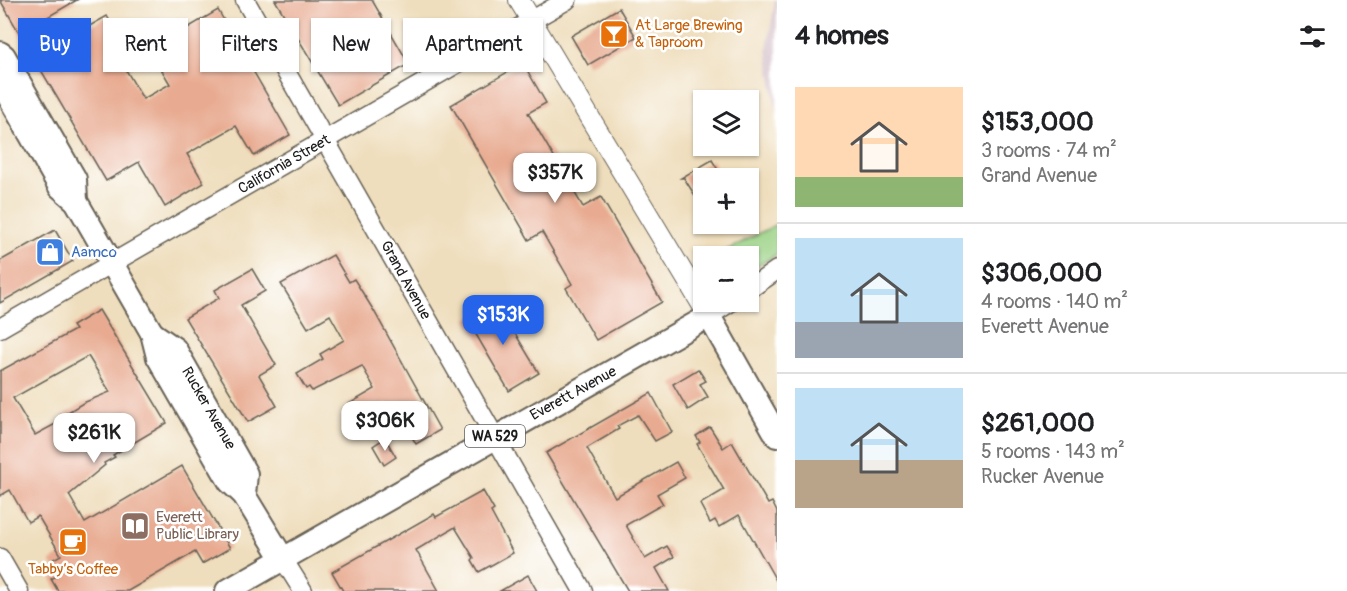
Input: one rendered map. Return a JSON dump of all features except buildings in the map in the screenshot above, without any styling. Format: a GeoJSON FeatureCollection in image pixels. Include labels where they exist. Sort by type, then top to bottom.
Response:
{"type":"FeatureCollection","features":[{"type":"Feature","properties":{"kind":"main road"},"geometry":{"type":"LineString","coordinates":[[519,0],[529,18]]}},
{"type":"Feature","properties":{"kind":"main road"},"geometry":{"type":"LineString","coordinates":[[543,41],[709,316],[777,436]]}},
{"type":"Feature","properties":{"kind":"main road","name":"Rucker Avenue"},"geometry":{"type":"LineString","coordinates":[[0,53],[75,179],[76,201]]}},
{"type":"Feature","properties":{"kind":"main road","name":"Rucker Avenue"},"geometry":{"type":"LineString","coordinates":[[0,81],[60,187],[76,201],[152,333],[158,357],[230,482],[244,495],[283,559]]}},
{"type":"Feature","properties":{"kind":"main road","name":"Everett Avenue"},"geometry":{"type":"LineString","coordinates":[[227,591],[709,316]]}},
{"type":"Feature","properties":{"kind":"street","name":"Grand Avenue"},"geometry":{"type":"LineString","coordinates":[[246,0],[583,591]]}},
{"type":"Feature","properties":{"kind":"street","name":"California Street"},"geometry":{"type":"LineString","coordinates":[[536,18],[567,0]]}},
{"type":"Feature","properties":{"kind":"street","name":"California Street"},"geometry":{"type":"LineString","coordinates":[[0,328],[443,72]]}},
{"type":"Feature","properties":{"kind":"street"},"geometry":{"type":"LineString","coordinates":[[759,282],[777,270]]}},
{"type":"Feature","properties":{"kind":"street","name":"Everett Avenue"},"geometry":{"type":"LineString","coordinates":[[709,316],[715,312]]}},
{"type":"Feature","properties":{"kind":"street"},"geometry":{"type":"LineString","coordinates":[[0,558],[19,591]]}},
{"type":"Feature","properties":{"kind":"street","name":"Rucker Avenue"},"geometry":{"type":"LineString","coordinates":[[283,559],[303,591]]}},
{"type":"Feature","properties":{"kind":"shaded area"},"geometry":{"type":"Polygon","coordinates":[[[775,0],[777,0],[777,116],[767,50],[775,0]]]}},
{"type":"Feature","properties":{"kind":"green space"},"geometry":{"type":"Polygon","coordinates":[[[777,224],[777,254],[759,265],[759,246],[735,246],[777,224]]]}},
{"type":"Feature","properties":{"kind":"place","name":"At Large Brewing & Taproom"},"geometry":{"type":"Point","coordinates":[614,34]}},
{"type":"Feature","properties":{"kind":"place","name":"Aamco"},"geometry":{"type":"Point","coordinates":[50,252]}},
{"type":"Feature","properties":{"kind":"place","name":"Everett Public Library"},"geometry":{"type":"Point","coordinates":[135,526]}},
{"type":"Feature","properties":{"kind":"place","name":"Tabby’s Coffee"},"geometry":{"type":"Point","coordinates":[73,542]}}]}
